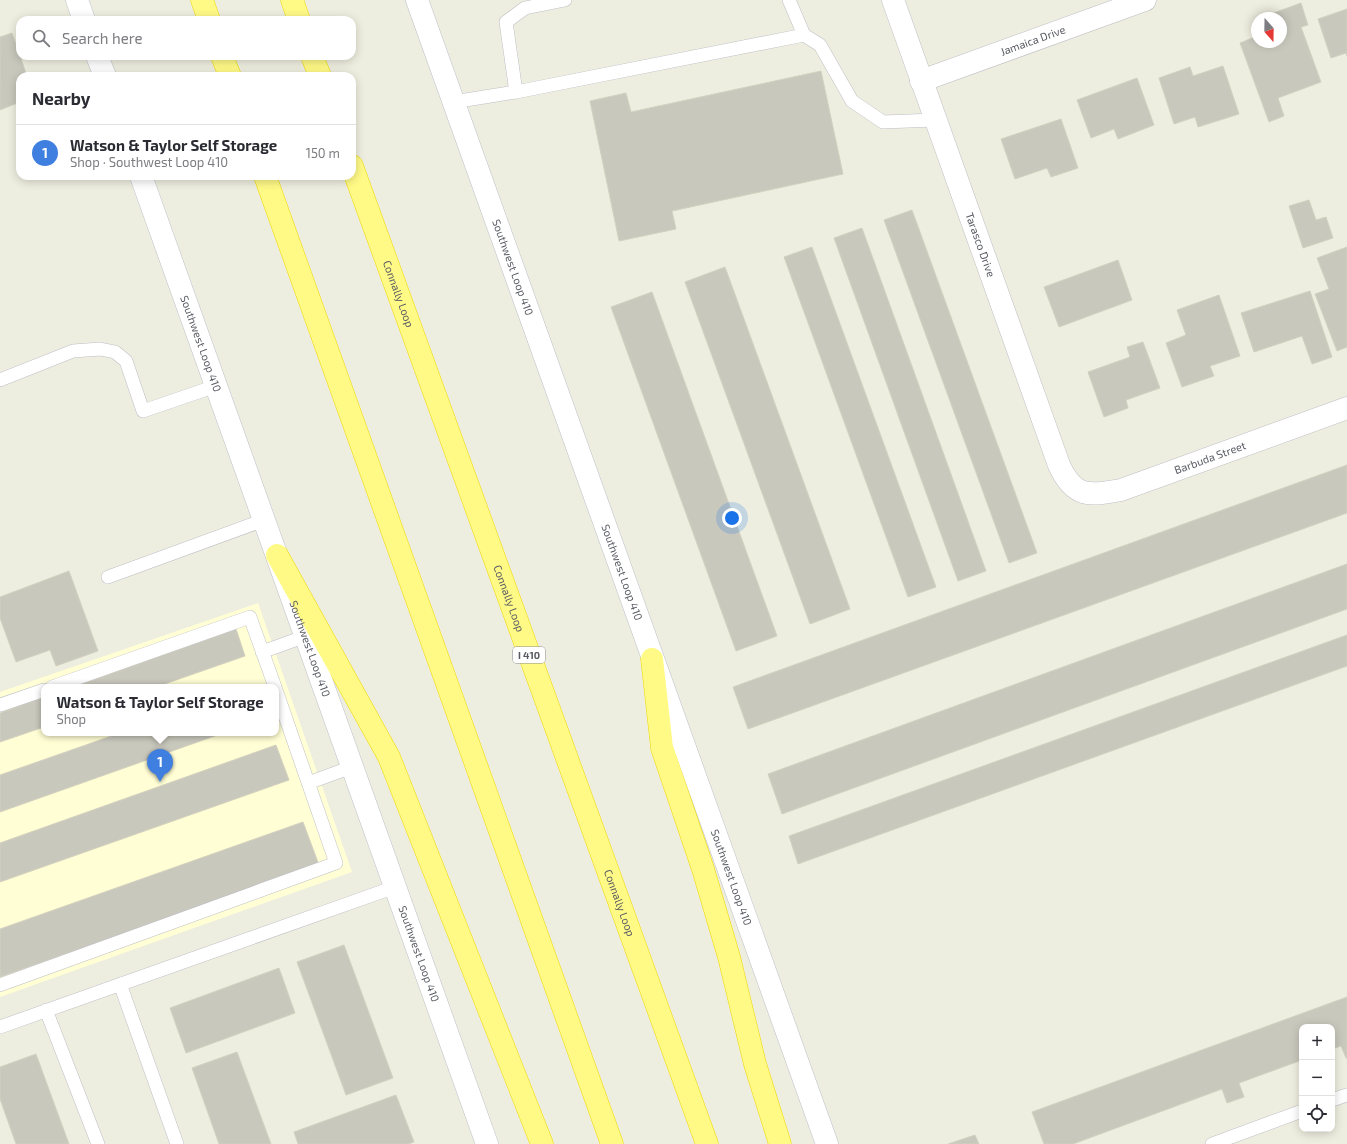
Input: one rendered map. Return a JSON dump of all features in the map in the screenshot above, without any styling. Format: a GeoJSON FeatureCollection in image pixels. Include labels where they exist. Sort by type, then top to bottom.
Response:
{"type":"FeatureCollection","features":[{"type":"Feature","properties":{"kind":"highway"},"geometry":{"type":"LineString","coordinates":[[202,0],[208,16]]}},
{"type":"Feature","properties":{"kind":"highway"},"geometry":{"type":"LineString","coordinates":[[292,0],[298,16]]}},
{"type":"Feature","properties":{"kind":"highway"},"geometry":{"type":"LineString","coordinates":[[224,60],[228,72]]}},
{"type":"Feature","properties":{"kind":"highway"},"geometry":{"type":"LineString","coordinates":[[314,60],[318,72]]}},
{"type":"Feature","properties":{"kind":"highway","name":"Connally Loop"},"geometry":{"type":"LineString","coordinates":[[356,177],[707,1144]]}},
{"type":"Feature","properties":{"kind":"highway"},"geometry":{"type":"LineString","coordinates":[[266,180],[612,1144]]}},
{"type":"Feature","properties":{"kind":"highway"},"geometry":{"type":"LineString","coordinates":[[277,555],[389,757],[542,1144]]}},
{"type":"Feature","properties":{"kind":"highway"},"geometry":{"type":"LineString","coordinates":[[652,659],[662,748],[703,869],[729,957],[755,1064],[780,1144]]}},
{"type":"Feature","properties":{"kind":"main road"},"geometry":{"type":"LineString","coordinates":[[77,0],[83,16]]}},
{"type":"Feature","properties":{"kind":"main road","name":"Southwest Loop 410"},"geometry":{"type":"LineString","coordinates":[[417,0],[827,1144]]}},
{"type":"Feature","properties":{"kind":"main road","name":"Tarasco Drive"},"geometry":{"type":"LineString","coordinates":[[893,0],[1059,465],[1065,479],[1072,487]]}},
{"type":"Feature","properties":{"kind":"main road","name":"Jamaica Drive"},"geometry":{"type":"LineString","coordinates":[[921,81],[1145,0]]}},
{"type":"Feature","properties":{"kind":"main road"},"geometry":{"type":"LineString","coordinates":[[99,60],[103,72]]}},
{"type":"Feature","properties":{"kind":"main road","name":"Southwest Loop 410"},"geometry":{"type":"LineString","coordinates":[[142,180],[487,1144]]}},
{"type":"Feature","properties":{"kind":"main road","name":"Barbuda Street"},"geometry":{"type":"LineString","coordinates":[[1072,487],[1084,492],[1101,494],[1121,490],[1347,408]]}},
{"type":"Feature","properties":{"kind":"lane"},"geometry":{"type":"LineString","coordinates":[[516,92],[506,22],[525,8],[565,0]]}},
{"type":"Feature","properties":{"kind":"lane"},"geometry":{"type":"LineString","coordinates":[[789,0],[804,35],[820,45],[852,101],[883,122],[935,120]]}},
{"type":"Feature","properties":{"kind":"lane"},"geometry":{"type":"LineString","coordinates":[[453,102],[516,92],[804,35]]}},
{"type":"Feature","properties":{"kind":"lane"},"geometry":{"type":"LineString","coordinates":[[0,380],[73,351],[100,349],[115,352],[126,361],[143,411],[216,386]]}},
{"type":"Feature","properties":{"kind":"lane"},"geometry":{"type":"LineString","coordinates":[[108,577],[264,520]]}},
{"type":"Feature","properties":{"kind":"lane"},"geometry":{"type":"LineString","coordinates":[[60,684],[250,617],[274,684]]}},
{"type":"Feature","properties":{"kind":"lane"},"geometry":{"type":"LineString","coordinates":[[262,652],[306,636]]}},
{"type":"Feature","properties":{"kind":"lane"},"geometry":{"type":"LineString","coordinates":[[0,705],[41,691]]}},
{"type":"Feature","properties":{"kind":"lane"},"geometry":{"type":"LineString","coordinates":[[0,985],[336,864],[279,699]]}},
{"type":"Feature","properties":{"kind":"lane"},"geometry":{"type":"LineString","coordinates":[[308,784],[352,767]]}},
{"type":"Feature","properties":{"kind":"lane"},"geometry":{"type":"LineString","coordinates":[[0,1027],[395,887]]}},
{"type":"Feature","properties":{"kind":"lane"},"geometry":{"type":"LineString","coordinates":[[120,984],[177,1144]]}},
{"type":"Feature","properties":{"kind":"lane"},"geometry":{"type":"LineString","coordinates":[[46,1010],[98,1144]]}},
{"type":"Feature","properties":{"kind":"lane"},"geometry":{"type":"LineString","coordinates":[[1335,1099],[1347,1094]]}},
{"type":"Feature","properties":{"kind":"lane"},"geometry":{"type":"LineString","coordinates":[[1212,1144],[1299,1112]]}},
{"type":"Feature","properties":{"kind":"shaded area"},"geometry":{"type":"Polygon","coordinates":[[[258,603],[352,872],[0,997],[0,692],[258,603]]]}},
{"type":"Feature","properties":{"kind":"building"},"geometry":{"type":"Polygon","coordinates":[[[1301,3],[1308,25],[1301,27],[1321,82],[1278,98],[1284,116],[1269,122],[1240,43],[1251,38],[1251,48],[1287,48],[1287,12],[1276,12],[1301,3]]]}},
{"type":"Feature","properties":{"kind":"building"},"geometry":{"type":"Polygon","coordinates":[[[1347,9],[1347,56],[1346,53],[1331,58],[1318,19],[1347,9]]]}},
{"type":"Feature","properties":{"kind":"building"},"geometry":{"type":"Polygon","coordinates":[[[12,33],[16,44],[16,60],[21,60],[26,72],[16,72],[16,104],[0,110],[0,37],[12,33]]]}},
{"type":"Feature","properties":{"kind":"building"},"geometry":{"type":"Polygon","coordinates":[[[1223,66],[1239,114],[1198,127],[1195,117],[1174,124],[1159,78],[1190,67],[1193,76],[1223,66]]]}},
{"type":"Feature","properties":{"kind":"building"},"geometry":{"type":"Polygon","coordinates":[[[821,71],[843,174],[672,211],[676,229],[619,241],[590,101],[626,93],[631,112],[821,71]]]}},
{"type":"Feature","properties":{"kind":"building"},"geometry":{"type":"Polygon","coordinates":[[[1137,78],[1154,125],[1118,139],[1114,129],[1091,138],[1077,100],[1137,78]]]}},
{"type":"Feature","properties":{"kind":"building"},"geometry":{"type":"Polygon","coordinates":[[[1061,119],[1078,168],[1051,177],[1047,168],[1015,179],[1001,139],[1061,119]]]}},
{"type":"Feature","properties":{"kind":"building"},"geometry":{"type":"Polygon","coordinates":[[[1309,200],[1316,220],[1326,217],[1333,238],[1303,248],[1289,206],[1309,200]]]}},
{"type":"Feature","properties":{"kind":"building"},"geometry":{"type":"Polygon","coordinates":[[[912,210],[1037,553],[1009,563],[884,220],[912,210]]]}},
{"type":"Feature","properties":{"kind":"building"},"geometry":{"type":"Polygon","coordinates":[[[862,228],[986,571],[958,581],[834,238],[862,228]]]}},
{"type":"Feature","properties":{"kind":"building"},"geometry":{"type":"Polygon","coordinates":[[[812,247],[936,587],[908,597],[784,257],[812,247]]]}},
{"type":"Feature","properties":{"kind":"building"},"geometry":{"type":"Polygon","coordinates":[[[1347,247],[1347,347],[1337,351],[1315,294],[1329,289],[1317,258],[1347,247]]]}},
{"type":"Feature","properties":{"kind":"building"},"geometry":{"type":"Polygon","coordinates":[[[1118,260],[1132,300],[1059,327],[1044,287],[1118,260]]]}},
{"type":"Feature","properties":{"kind":"building"},"geometry":{"type":"Polygon","coordinates":[[[725,267],[850,609],[810,624],[685,282],[725,267]]]}},
{"type":"Feature","properties":{"kind":"building"},"geometry":{"type":"Polygon","coordinates":[[[1310,291],[1332,357],[1312,364],[1302,336],[1254,352],[1241,313],[1310,291]]]}},
{"type":"Feature","properties":{"kind":"building"},"geometry":{"type":"Polygon","coordinates":[[[652,292],[777,636],[736,651],[611,307],[652,292]]]}},
{"type":"Feature","properties":{"kind":"building"},"geometry":{"type":"Polygon","coordinates":[[[1219,295],[1240,356],[1210,366],[1214,376],[1182,387],[1166,343],[1186,335],[1177,310],[1219,295]]]}},
{"type":"Feature","properties":{"kind":"building"},"geometry":{"type":"Polygon","coordinates":[[[1143,342],[1160,388],[1126,400],[1128,408],[1104,417],[1088,372],[1130,357],[1127,347],[1143,342]]]}},
{"type":"Feature","properties":{"kind":"building"},"geometry":{"type":"Polygon","coordinates":[[[1347,465],[1347,513],[748,729],[733,687],[1347,465]]]}},
{"type":"Feature","properties":{"kind":"building"},"geometry":{"type":"Polygon","coordinates":[[[1347,564],[1347,609],[782,814],[768,774],[1347,564]]]}},
{"type":"Feature","properties":{"kind":"building"},"geometry":{"type":"Polygon","coordinates":[[[69,571],[98,651],[56,666],[50,650],[16,662],[0,618],[0,597],[69,571]]]}},
{"type":"Feature","properties":{"kind":"building"},"geometry":{"type":"Polygon","coordinates":[[[236,629],[245,656],[165,684],[81,684],[236,629]]]}},
{"type":"Feature","properties":{"kind":"building"},"geometry":{"type":"Polygon","coordinates":[[[1347,635],[1347,666],[798,864],[789,836],[1347,635]]]}},
{"type":"Feature","properties":{"kind":"building"},"geometry":{"type":"Polygon","coordinates":[[[41,698],[41,728],[0,742],[0,713],[41,698]]]}},
{"type":"Feature","properties":{"kind":"building"},"geometry":{"type":"Polygon","coordinates":[[[111,736],[215,736],[0,812],[0,775],[111,736]]]}},
{"type":"Feature","properties":{"kind":"building"},"geometry":{"type":"Polygon","coordinates":[[[276,745],[289,780],[0,882],[0,843],[276,745]]]}},
{"type":"Feature","properties":{"kind":"building"},"geometry":{"type":"Polygon","coordinates":[[[303,822],[319,865],[0,977],[0,929],[303,822]]]}},
{"type":"Feature","properties":{"kind":"building"},"geometry":{"type":"Polygon","coordinates":[[[344,945],[393,1078],[346,1095],[297,962],[344,945]]]}},
{"type":"Feature","properties":{"kind":"building"},"geometry":{"type":"Polygon","coordinates":[[[279,968],[295,1013],[186,1053],[170,1008],[279,968]]]}},
{"type":"Feature","properties":{"kind":"building"},"geometry":{"type":"Polygon","coordinates":[[[1347,997],[1347,1058],[1341,1046],[1335,1048],[1335,1024],[1299,1024],[1299,1061],[1239,1083],[1244,1097],[1227,1103],[1222,1089],[1073,1144],[1044,1144],[1032,1112],[1347,997]]]}},
{"type":"Feature","properties":{"kind":"building"},"geometry":{"type":"Polygon","coordinates":[[[237,1052],[271,1144],[219,1144],[192,1068],[237,1052]]]}},
{"type":"Feature","properties":{"kind":"building"},"geometry":{"type":"Polygon","coordinates":[[[36,1054],[69,1144],[16,1144],[0,1099],[0,1067],[36,1054]]]}},
{"type":"Feature","properties":{"kind":"building"},"geometry":{"type":"Polygon","coordinates":[[[396,1095],[414,1142],[408,1144],[298,1144],[294,1132],[396,1095]]]}},
{"type":"Feature","properties":{"kind":"building"},"geometry":{"type":"Polygon","coordinates":[[[975,1135],[979,1144],[948,1144],[975,1135]]]}},
{"type":"Feature","properties":{"kind":"place","name":"Watson & Taylor Self Storage"},"geometry":{"type":"Point","coordinates":[160,782]}}]}
